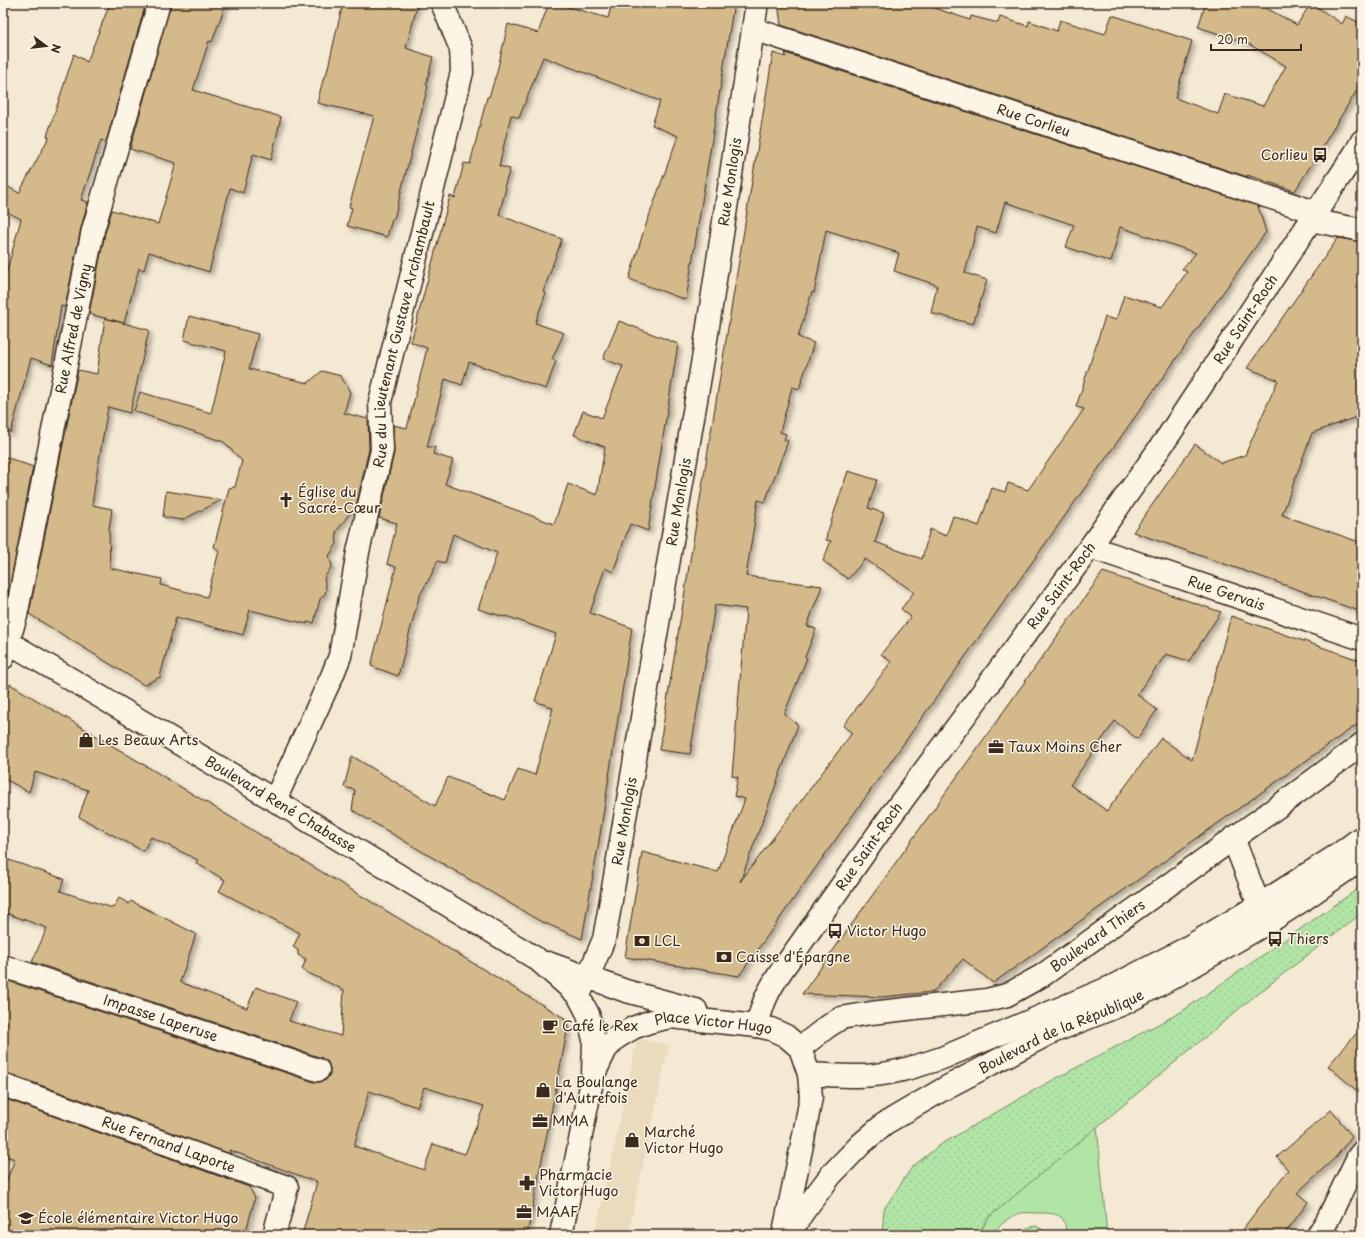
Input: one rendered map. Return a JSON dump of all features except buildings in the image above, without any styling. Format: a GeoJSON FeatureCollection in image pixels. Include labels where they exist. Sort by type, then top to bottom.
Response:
{"type":"FeatureCollection","features":[{"type":"Feature","properties":{"kind":"street","name":"Rue Alfred de Vigny"},"geometry":{"type":"LineString","coordinates":[[5,647],[16,616],[93,230],[159,3]]}},
{"type":"Feature","properties":{"kind":"street","name":"Rue du Lieutenant Gustave Archambault"},"geometry":{"type":"LineString","coordinates":[[275,800],[340,656],[358,552],[382,450],[380,402],[462,72],[461,48],[442,3]]}},
{"type":"Feature","properties":{"kind":"street","name":"Rue Monlogis"},"geometry":{"type":"LineString","coordinates":[[583,986],[604,939],[704,353],[757,3]]}},
{"type":"Feature","properties":{"kind":"street","name":"Rue Corlieu"},"geometry":{"type":"LineString","coordinates":[[753,29],[1313,216],[1362,230]]}},
{"type":"Feature","properties":{"kind":"street","name":"Rue Saint-Roch"},"geometry":{"type":"LineString","coordinates":[[757,1026],[762,1005],[769,989],[892,815],[1090,547],[1169,435],[1362,141]]}},
{"type":"Feature","properties":{"kind":"street","name":"Rue Gervais"},"geometry":{"type":"LineString","coordinates":[[1090,547],[1362,639]]}},
{"type":"Feature","properties":{"kind":"street","name":"Boulevard René Chabasse"},"geometry":{"type":"LineString","coordinates":[[5,647],[275,800],[583,986],[626,991],[757,1026]]}},
{"type":"Feature","properties":{"kind":"street","name":"Boulevard Thiers"},"geometry":{"type":"LineString","coordinates":[[800,1048],[841,1018],[871,1013],[987,1000],[1007,995],[1043,975],[1362,744]]}},
{"type":"Feature","properties":{"kind":"street","name":"Boulevard de la République"},"geometry":{"type":"LineString","coordinates":[[809,1074],[859,1076],[885,1074],[914,1067],[942,1058],[1111,987],[1185,949],[1259,906],[1339,854],[1362,837]]}},
{"type":"Feature","properties":{"kind":"street"},"geometry":{"type":"LineString","coordinates":[[1233,838],[1259,906]]}},
{"type":"Feature","properties":{"kind":"street","name":"Boulevard de la République"},"geometry":{"type":"LineString","coordinates":[[789,1235],[803,1212],[831,1175],[861,1144],[884,1124],[947,1087],[1050,1033],[1123,1004],[1178,974],[1274,918],[1362,860]]}},
{"type":"Feature","properties":{"kind":"street","name":"Impasse Laperuse"},"geometry":{"type":"LineString","coordinates":[[3,966],[318,1070]]}},
{"type":"Feature","properties":{"kind":"street"},"geometry":{"type":"LineString","coordinates":[[583,986],[594,1040],[593,1076]]}},
{"type":"Feature","properties":{"kind":"street","name":"Place Victor Hugo"},"geometry":{"type":"LineString","coordinates":[[561,1235],[593,1076],[606,1049],[616,1038],[633,1028],[670,1017],[757,1026],[771,1029],[786,1036],[800,1048]]}},
{"type":"Feature","properties":{"kind":"street"},"geometry":{"type":"LineString","coordinates":[[783,1235],[810,1097],[809,1074],[800,1048]]}},
{"type":"Feature","properties":{"kind":"street","name":"Rue Fernand Laporte"},"geometry":{"type":"LineString","coordinates":[[3,1085],[287,1187],[274,1235]]}},
{"type":"Feature","properties":{"kind":"street"},"geometry":{"type":"LineString","coordinates":[[1318,1235],[1327,1221],[1358,1157],[1362,1152]]}},
{"type":"Feature","properties":{"kind":"shaded area","name":"Marché Victor Hugo"},"geometry":{"type":"Polygon","coordinates":[[[637,1039],[669,1045],[628,1235],[595,1235],[637,1039]]]}},
{"type":"Feature","properties":{"kind":"shaded area","name":"École élémentaire Victor Hugo"},"geometry":{"type":"Polygon","coordinates":[[[3,1106],[31,1116],[3,1190],[3,1106]]]}},
{"type":"Feature","properties":{"kind":"green space"},"geometry":{"type":"Polygon","coordinates":[[[1362,886],[1362,913],[1251,999],[989,1217],[977,1235],[882,1235],[884,1209],[912,1167],[940,1145],[1038,1088],[1181,1012],[1362,886]]]}},
{"type":"Feature","properties":{"kind":"green space"},"geometry":{"type":"Polygon","coordinates":[[[1097,1126],[1107,1235],[1065,1235],[1064,1222],[1062,1218],[1055,1214],[1021,1213],[1008,1219],[991,1235],[978,1235],[989,1217],[1097,1126]]]}},
{"type":"Feature","properties":{"kind":"green space"},"geometry":{"type":"Polygon","coordinates":[[[1036,1226],[1043,1230],[1045,1235],[1010,1235],[1027,1228],[1036,1226]]]}},
{"type":"Feature","properties":{"kind":"place","name":"Corlieu"},"geometry":{"type":"Point","coordinates":[1320,155]}},
{"type":"Feature","properties":{"kind":"place","name":"Église du Sacré-Cœur"},"geometry":{"type":"Point","coordinates":[286,500]}},
{"type":"Feature","properties":{"kind":"place","name":"Les Beaux Arts"},"geometry":{"type":"Point","coordinates":[86,740]}},
{"type":"Feature","properties":{"kind":"place","name":"Taux Moins Cher"},"geometry":{"type":"Point","coordinates":[996,747]}},
{"type":"Feature","properties":{"kind":"place","name":"Victor Hugo"},"geometry":{"type":"Point","coordinates":[835,931]}},
{"type":"Feature","properties":{"kind":"place","name":"Thiers"},"geometry":{"type":"Point","coordinates":[1275,939]}},
{"type":"Feature","properties":{"kind":"place","name":"LCL"},"geometry":{"type":"Point","coordinates":[642,941]}},
{"type":"Feature","properties":{"kind":"place","name":"Caisse d'Épargne"},"geometry":{"type":"Point","coordinates":[724,957]}},
{"type":"Feature","properties":{"kind":"place","name":"Café le Rex"},"geometry":{"type":"Point","coordinates":[550,1026]}},
{"type":"Feature","properties":{"kind":"place","name":"La Boulange d'Autrefois"},"geometry":{"type":"Point","coordinates":[543,1090]}},
{"type":"Feature","properties":{"kind":"place","name":"MMA"},"geometry":{"type":"Point","coordinates":[540,1121]}},
{"type":"Feature","properties":{"kind":"place","name":"Marché Victor Hugo"},"geometry":{"type":"Point","coordinates":[632,1140]}},
{"type":"Feature","properties":{"kind":"place","name":"Pharmacie Victor Hugo"},"geometry":{"type":"Point","coordinates":[527,1183]}},
{"type":"Feature","properties":{"kind":"place","name":"MAAF"},"geometry":{"type":"Point","coordinates":[524,1212]}},
{"type":"Feature","properties":{"kind":"place","name":"École élémentaire Victor Hugo"},"geometry":{"type":"Point","coordinates":[26,1218]}}]}
